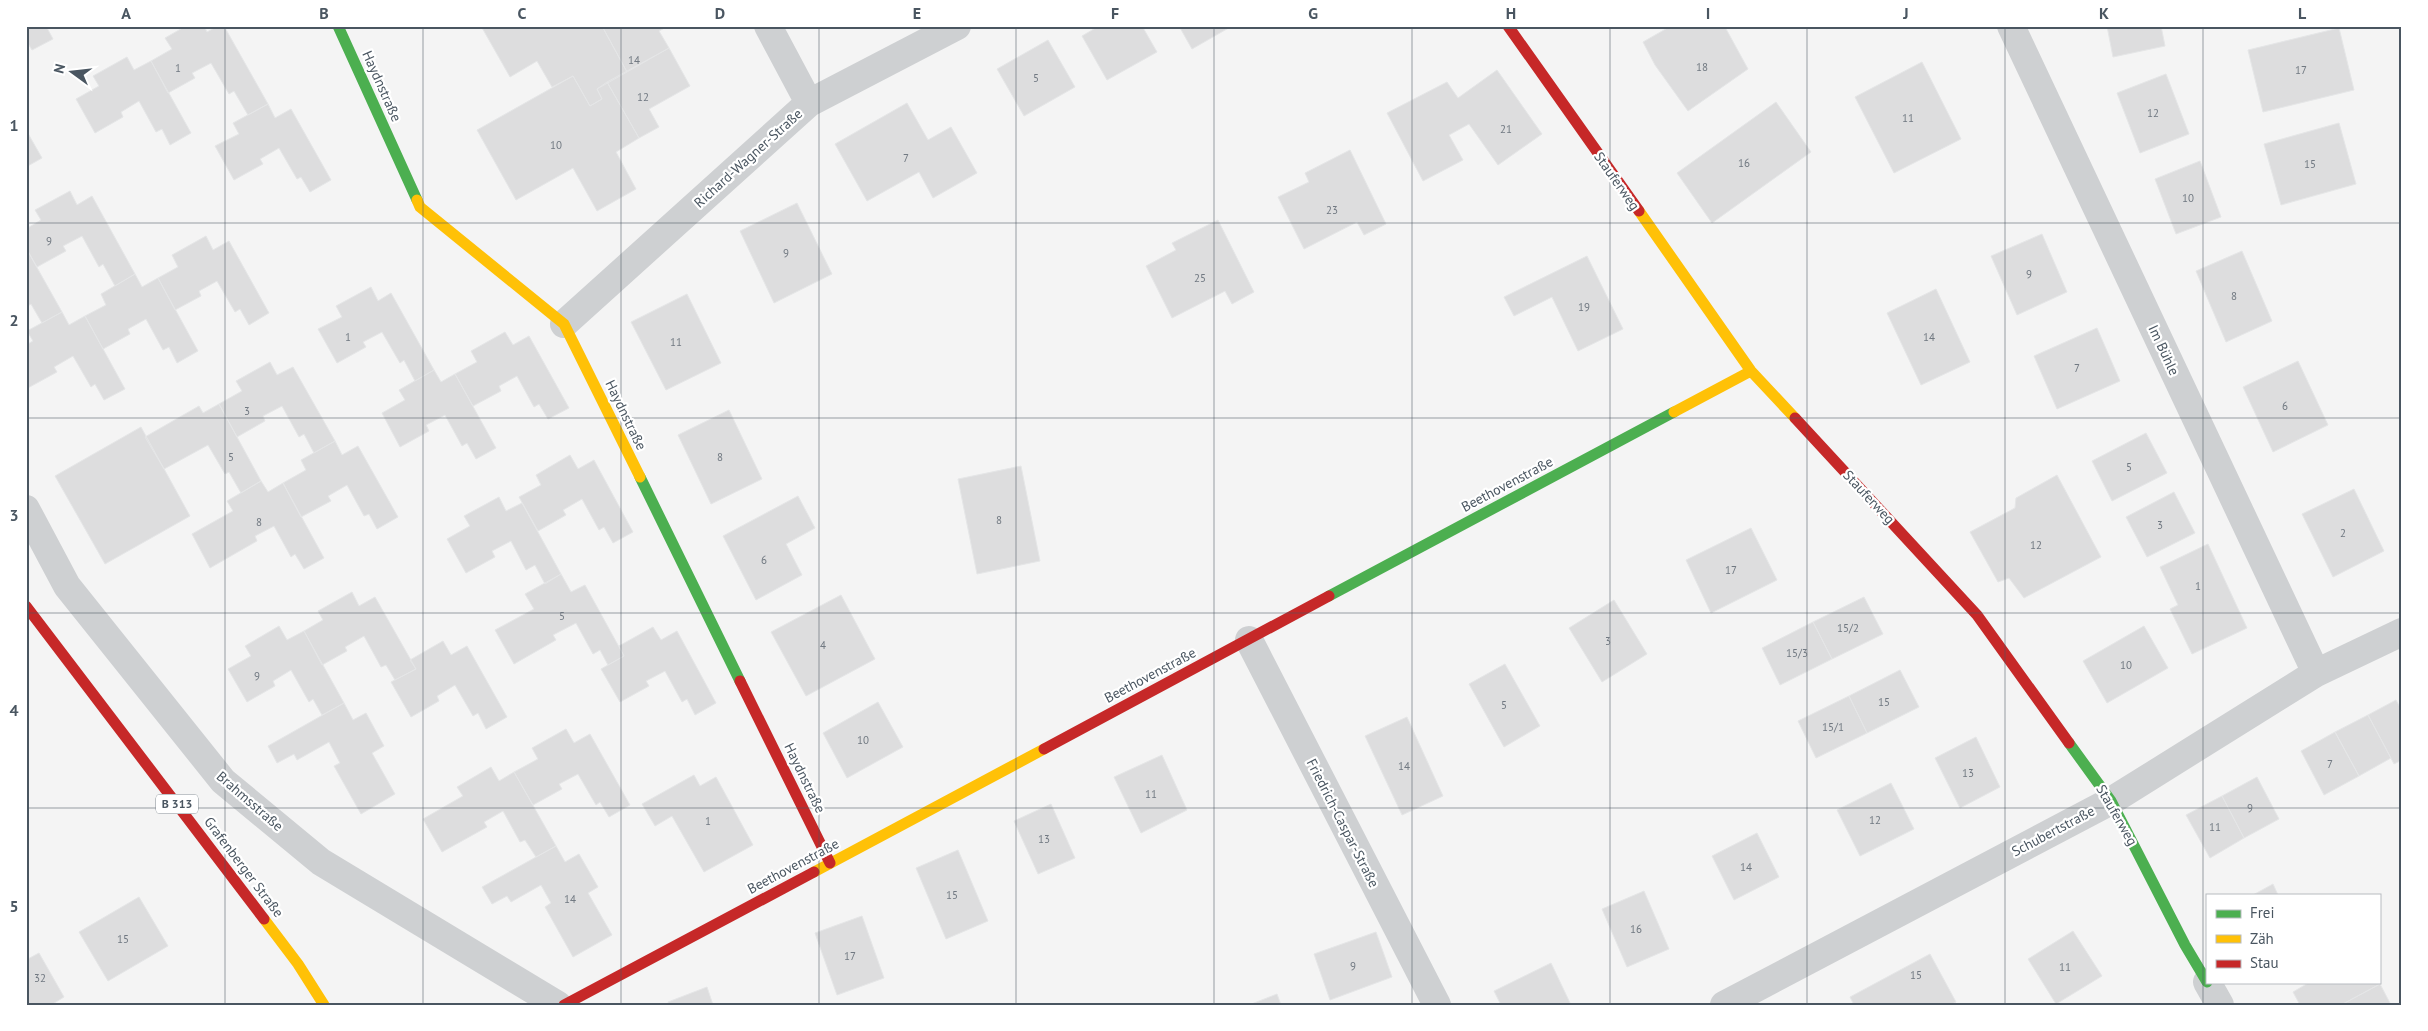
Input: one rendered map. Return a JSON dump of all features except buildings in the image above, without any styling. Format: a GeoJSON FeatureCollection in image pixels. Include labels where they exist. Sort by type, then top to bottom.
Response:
{"type":"FeatureCollection","features":[{"type":"Feature","properties":{"kind":"street","name":"Haydnstraße"},"geometry":{"type":"LineString","coordinates":[[338,26],[420,207],[564,324],[830,863]]}},
{"type":"Feature","properties":{"kind":"street"},"geometry":{"type":"LineString","coordinates":[[768,26],[809,103]]}},
{"type":"Feature","properties":{"kind":"street","name":"Richard-Wagner-Straße"},"geometry":{"type":"LineString","coordinates":[[564,324],[809,103],[957,26]]}},
{"type":"Feature","properties":{"kind":"street","name":"Stauferweg"},"geometry":{"type":"LineString","coordinates":[[1508,26],[1751,371],[1970,604],[2111,801],[2186,946],[2206,980]]}},
{"type":"Feature","properties":{"kind":"street","name":"Im Bühle"},"geometry":{"type":"LineString","coordinates":[[2011,26],[2316,673]]}},
{"type":"Feature","properties":{"kind":"street","name":"Beethovenstraße"},"geometry":{"type":"LineString","coordinates":[[564,1005],[1751,371]]}},
{"type":"Feature","properties":{"kind":"street","name":"Brahmsstraße"},"geometry":{"type":"LineString","coordinates":[[26,509],[67,586],[223,781],[321,862],[558,1005]]}},
{"type":"Feature","properties":{"kind":"street","name":"Grafenberger Straße"},"geometry":{"type":"LineString","coordinates":[[26,606],[298,964],[324,1005]]}},
{"type":"Feature","properties":{"kind":"street","name":"Schubertstraße"},"geometry":{"type":"LineString","coordinates":[[1724,1005],[2111,801],[2316,673],[2402,632]]}},
{"type":"Feature","properties":{"kind":"street","name":"Friedrich-Caspar-Straße"},"geometry":{"type":"LineString","coordinates":[[1249,640],[1437,1005]]}},
{"type":"Feature","properties":{"kind":"street","name":"Stauferweg"},"geometry":{"type":"LineString","coordinates":[[2208,984],[2220,1005]]}},
{"type":"Feature","properties":{"kind":"traffic: fast"},"geometry":{"type":"LineString","coordinates":[[338,26],[417,200]]}},
{"type":"Feature","properties":{"kind":"traffic: fast"},"geometry":{"type":"LineString","coordinates":[[1329,596],[1674,412]]}},
{"type":"Feature","properties":{"kind":"traffic: fast"},"geometry":{"type":"LineString","coordinates":[[640,477],[740,681]]}},
{"type":"Feature","properties":{"kind":"traffic: fast"},"geometry":{"type":"LineString","coordinates":[[2069,743],[2111,801],[2185,945],[2206,980]]}},
{"type":"Feature","properties":{"kind":"traffic: slow"},"geometry":{"type":"LineString","coordinates":[[417,200],[420,207],[564,324],[640,477]]}},
{"type":"Feature","properties":{"kind":"traffic: slow"},"geometry":{"type":"LineString","coordinates":[[1639,211],[1751,371],[1795,418]]}},
{"type":"Feature","properties":{"kind":"traffic: slow"},"geometry":{"type":"LineString","coordinates":[[1674,412],[1751,371]]}},
{"type":"Feature","properties":{"kind":"traffic: slow"},"geometry":{"type":"LineString","coordinates":[[814,872],[1044,749]]}},
{"type":"Feature","properties":{"kind":"traffic: slow"},"geometry":{"type":"LineString","coordinates":[[264,919],[298,964],[324,1005]]}},
{"type":"Feature","properties":{"kind":"traffic: jam"},"geometry":{"type":"LineString","coordinates":[[1508,26],[1639,211]]}},
{"type":"Feature","properties":{"kind":"traffic: jam"},"geometry":{"type":"LineString","coordinates":[[1795,418],[1977,615],[2069,743]]}},
{"type":"Feature","properties":{"kind":"traffic: jam"},"geometry":{"type":"LineString","coordinates":[[1044,749],[1329,596]]}},
{"type":"Feature","properties":{"kind":"traffic: jam"},"geometry":{"type":"LineString","coordinates":[[26,606],[264,919]]}},
{"type":"Feature","properties":{"kind":"traffic: jam"},"geometry":{"type":"LineString","coordinates":[[740,681],[830,863]]}},
{"type":"Feature","properties":{"kind":"traffic: jam"},"geometry":{"type":"LineString","coordinates":[[564,1005],[814,872]]}}]}
